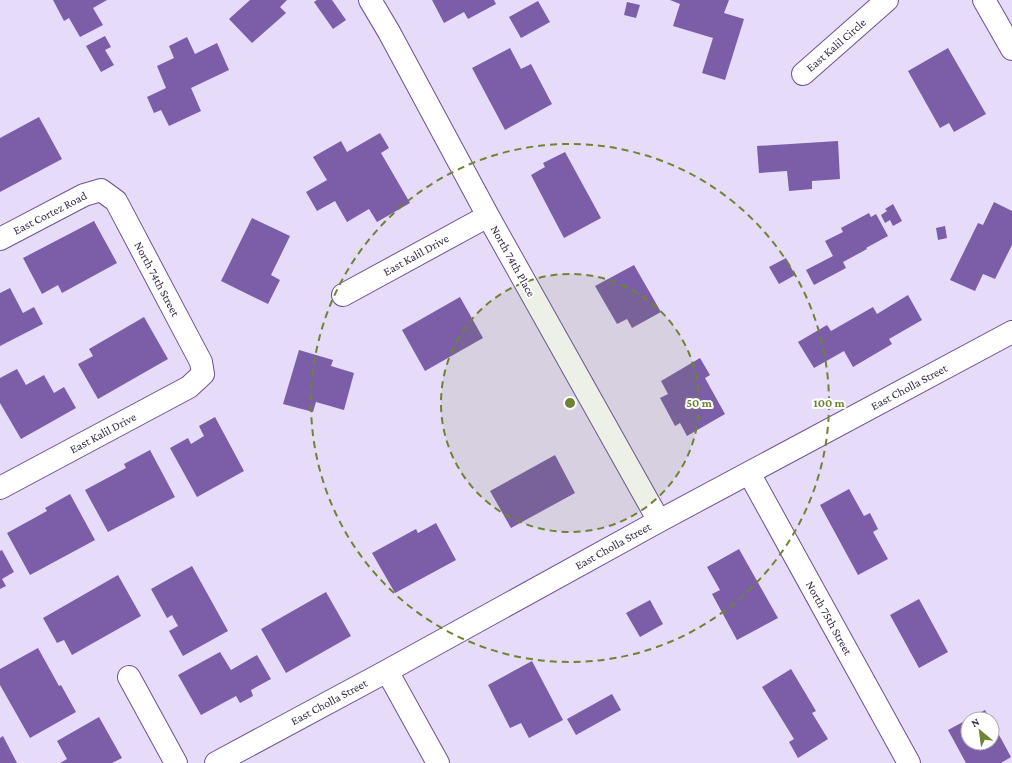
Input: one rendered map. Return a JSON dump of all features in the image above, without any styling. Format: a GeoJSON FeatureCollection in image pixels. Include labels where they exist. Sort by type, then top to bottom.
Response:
{"type":"FeatureCollection","features":[{"type":"Feature","properties":{"kind":"street","name":"North 74th Place"},"geometry":{"type":"LineString","coordinates":[[370,0],[389,32],[488,216],[659,521]]}},
{"type":"Feature","properties":{"kind":"street","name":"East Kalil Circle"},"geometry":{"type":"LineString","coordinates":[[803,74],[887,0]]}},
{"type":"Feature","properties":{"kind":"street"},"geometry":{"type":"LineString","coordinates":[[984,0],[1012,49]]}},
{"type":"Feature","properties":{"kind":"street","name":"East Cortez Road"},"geometry":{"type":"LineString","coordinates":[[0,239],[84,195],[100,190]]}},
{"type":"Feature","properties":{"kind":"street","name":"North 74th Street"},"geometry":{"type":"LineString","coordinates":[[100,190],[116,201],[201,362],[203,374]]}},
{"type":"Feature","properties":{"kind":"street","name":"East Kalil Drive"},"geometry":{"type":"LineString","coordinates":[[343,295],[488,216]]}},
{"type":"Feature","properties":{"kind":"street","name":"East Cholla Street"},"geometry":{"type":"LineString","coordinates":[[216,763],[387,671],[659,521],[1012,332]]}},
{"type":"Feature","properties":{"kind":"street","name":"East Kalil Drive"},"geometry":{"type":"LineString","coordinates":[[0,488],[190,387],[203,374]]}},
{"type":"Feature","properties":{"kind":"street","name":"North 75th Street"},"geometry":{"type":"LineString","coordinates":[[749,473],[909,763]]}},
{"type":"Feature","properties":{"kind":"street"},"geometry":{"type":"LineString","coordinates":[[387,671],[438,763]]}},
{"type":"Feature","properties":{"kind":"street"},"geometry":{"type":"LineString","coordinates":[[129,677],[176,763]]}},
{"type":"Feature","properties":{"kind":"building"},"geometry":{"type":"Polygon","coordinates":[[[53,0],[107,0],[93,8],[103,25],[80,37],[69,18],[64,21],[53,0]]]}},
{"type":"Feature","properties":{"kind":"building"},"geometry":{"type":"Polygon","coordinates":[[[250,0],[287,0],[280,7],[286,13],[252,43],[229,19],[250,0]]]}},
{"type":"Feature","properties":{"kind":"building"},"geometry":{"type":"Polygon","coordinates":[[[317,0],[332,0],[346,20],[333,29],[314,2],[317,0]]]}},
{"type":"Feature","properties":{"kind":"building"},"geometry":{"type":"Polygon","coordinates":[[[432,0],[494,0],[496,4],[468,19],[464,12],[444,23],[432,0]]]}},
{"type":"Feature","properties":{"kind":"building"},"geometry":{"type":"Polygon","coordinates":[[[670,0],[729,0],[724,13],[744,19],[725,80],[702,73],[713,38],[673,26],[680,4],[670,0]]]}},
{"type":"Feature","properties":{"kind":"building"},"geometry":{"type":"Polygon","coordinates":[[[538,1],[550,22],[521,38],[509,17],[538,1]]]}},
{"type":"Feature","properties":{"kind":"building"},"geometry":{"type":"Polygon","coordinates":[[[627,2],[640,5],[636,18],[624,15],[627,2]]]}},
{"type":"Feature","properties":{"kind":"building"},"geometry":{"type":"Polygon","coordinates":[[[105,36],[111,47],[105,50],[114,65],[101,72],[86,46],[105,36]]]}},
{"type":"Feature","properties":{"kind":"building"},"geometry":{"type":"Polygon","coordinates":[[[187,37],[195,54],[217,43],[229,70],[191,88],[201,111],[169,126],[161,110],[154,113],[147,97],[166,88],[157,66],[174,58],[169,46],[187,37]]]}},
{"type":"Feature","properties":{"kind":"building"},"geometry":{"type":"Polygon","coordinates":[[[510,48],[521,69],[531,64],[552,104],[505,130],[472,68],[510,48]]]}},
{"type":"Feature","properties":{"kind":"building"},"geometry":{"type":"Polygon","coordinates":[[[948,48],[986,114],[954,132],[949,123],[940,128],[908,71],[948,48]]]}},
{"type":"Feature","properties":{"kind":"building"},"geometry":{"type":"Polygon","coordinates":[[[39,117],[62,159],[0,192],[0,138],[39,117]]]}},
{"type":"Feature","properties":{"kind":"building"},"geometry":{"type":"Polygon","coordinates":[[[380,133],[389,148],[381,153],[410,203],[377,222],[369,209],[347,222],[335,201],[317,211],[306,192],[327,180],[313,157],[341,141],[347,152],[380,133]]]}},
{"type":"Feature","properties":{"kind":"building"},"geometry":{"type":"Polygon","coordinates":[[[838,141],[840,179],[812,181],[812,189],[789,191],[787,171],[759,173],[757,146],[838,141]]]}},
{"type":"Feature","properties":{"kind":"building"},"geometry":{"type":"Polygon","coordinates":[[[565,152],[601,218],[564,238],[531,175],[545,167],[543,163],[565,152]]]}},
{"type":"Feature","properties":{"kind":"building"},"geometry":{"type":"Polygon","coordinates":[[[994,202],[1012,211],[1012,245],[995,279],[983,274],[975,291],[950,280],[978,223],[983,225],[994,202]]]}},
{"type":"Feature","properties":{"kind":"building"},"geometry":{"type":"Polygon","coordinates":[[[893,204],[902,221],[893,226],[890,220],[885,223],[881,215],[887,211],[885,209],[893,204]]]}},
{"type":"Feature","properties":{"kind":"building"},"geometry":{"type":"Polygon","coordinates":[[[869,213],[871,217],[876,214],[888,236],[843,262],[846,268],[814,285],[806,270],[833,256],[825,241],[843,232],[841,228],[869,213]]]}},
{"type":"Feature","properties":{"kind":"building"},"geometry":{"type":"Polygon","coordinates":[[[252,218],[290,236],[271,275],[280,280],[268,304],[221,281],[252,218]]]}},
{"type":"Feature","properties":{"kind":"building"},"geometry":{"type":"Polygon","coordinates":[[[94,221],[117,263],[62,293],[58,285],[42,294],[23,258],[94,221]]]}},
{"type":"Feature","properties":{"kind":"building"},"geometry":{"type":"Polygon","coordinates":[[[945,226],[947,238],[938,240],[936,228],[945,226]]]}},
{"type":"Feature","properties":{"kind":"building"},"geometry":{"type":"Polygon","coordinates":[[[786,258],[795,275],[779,284],[769,267],[786,258]]]}},
{"type":"Feature","properties":{"kind":"building"},"geometry":{"type":"Polygon","coordinates":[[[634,265],[661,312],[632,328],[627,319],[617,324],[595,286],[634,265]]]}},
{"type":"Feature","properties":{"kind":"building"},"geometry":{"type":"Polygon","coordinates":[[[10,288],[23,313],[34,307],[43,324],[0,346],[0,293],[10,288]]]}},
{"type":"Feature","properties":{"kind":"building"},"geometry":{"type":"Polygon","coordinates":[[[908,295],[922,320],[889,339],[892,344],[853,367],[844,351],[814,368],[798,342],[827,325],[831,331],[873,307],[877,314],[908,295]]]}},
{"type":"Feature","properties":{"kind":"building"},"geometry":{"type":"Polygon","coordinates":[[[460,297],[483,338],[425,371],[402,330],[460,297]]]}},
{"type":"Feature","properties":{"kind":"building"},"geometry":{"type":"Polygon","coordinates":[[[144,317],[168,359],[98,399],[78,364],[93,356],[89,349],[144,317]]]}},
{"type":"Feature","properties":{"kind":"building"},"geometry":{"type":"Polygon","coordinates":[[[299,350],[333,360],[331,366],[354,373],[344,410],[316,402],[313,412],[283,404],[299,350]]]}},
{"type":"Feature","properties":{"kind":"building"},"geometry":{"type":"Polygon","coordinates":[[[700,358],[710,375],[705,378],[725,414],[687,436],[680,423],[675,426],[660,398],[668,394],[661,381],[700,358]]]}},
{"type":"Feature","properties":{"kind":"building"},"geometry":{"type":"Polygon","coordinates":[[[17,369],[26,385],[44,375],[54,393],[64,387],[76,408],[21,439],[0,403],[0,378],[17,369]]]}},
{"type":"Feature","properties":{"kind":"building"},"geometry":{"type":"Polygon","coordinates":[[[215,417],[244,471],[197,497],[170,448],[188,438],[191,444],[204,436],[199,426],[215,417]]]}},
{"type":"Feature","properties":{"kind":"building"},"geometry":{"type":"Polygon","coordinates":[[[150,450],[175,497],[108,532],[85,490],[126,468],[124,464],[150,450]]]}},
{"type":"Feature","properties":{"kind":"building"},"geometry":{"type":"Polygon","coordinates":[[[555,455],[575,493],[511,528],[490,491],[555,455]]]}},
{"type":"Feature","properties":{"kind":"building"},"geometry":{"type":"Polygon","coordinates":[[[849,489],[864,516],[870,513],[878,529],[873,532],[888,559],[858,575],[820,505],[849,489]]]}},
{"type":"Feature","properties":{"kind":"building"},"geometry":{"type":"Polygon","coordinates":[[[70,494],[95,540],[30,575],[7,533],[47,511],[45,508],[70,494]]]}},
{"type":"Feature","properties":{"kind":"building"},"geometry":{"type":"Polygon","coordinates":[[[436,523],[456,560],[395,593],[372,553],[416,529],[418,533],[436,523]]]}},
{"type":"Feature","properties":{"kind":"building"},"geometry":{"type":"Polygon","coordinates":[[[739,549],[778,618],[737,640],[712,594],[720,590],[707,567],[739,549]]]}},
{"type":"Feature","properties":{"kind":"building"},"geometry":{"type":"Polygon","coordinates":[[[2,550],[14,572],[2,579],[6,586],[0,589],[0,551],[2,550]]]}},
{"type":"Feature","properties":{"kind":"building"},"geometry":{"type":"Polygon","coordinates":[[[192,566],[228,631],[183,656],[169,631],[178,626],[172,615],[167,618],[151,589],[192,566]]]}},
{"type":"Feature","properties":{"kind":"building"},"geometry":{"type":"Polygon","coordinates":[[[118,575],[141,616],[72,655],[64,640],[57,643],[43,618],[118,575]]]}},
{"type":"Feature","properties":{"kind":"building"},"geometry":{"type":"Polygon","coordinates":[[[326,592],[351,636],[286,673],[261,629],[326,592]]]}},
{"type":"Feature","properties":{"kind":"building"},"geometry":{"type":"Polygon","coordinates":[[[919,599],[948,652],[919,668],[890,615],[919,599]]]}},
{"type":"Feature","properties":{"kind":"building"},"geometry":{"type":"Polygon","coordinates":[[[650,600],[663,624],[640,637],[626,613],[650,600]]]}},
{"type":"Feature","properties":{"kind":"building"},"geometry":{"type":"Polygon","coordinates":[[[38,648],[59,686],[61,685],[76,712],[30,738],[0,685],[0,669],[38,648]]]}},
{"type":"Feature","properties":{"kind":"building"},"geometry":{"type":"Polygon","coordinates":[[[220,652],[231,670],[257,655],[271,679],[251,690],[253,696],[240,703],[236,696],[201,715],[178,675],[220,652]]]}},
{"type":"Feature","properties":{"kind":"building"},"geometry":{"type":"Polygon","coordinates":[[[532,661],[563,720],[529,738],[521,723],[510,728],[488,685],[532,661]]]}},
{"type":"Feature","properties":{"kind":"building"},"geometry":{"type":"Polygon","coordinates":[[[791,669],[816,711],[812,713],[828,739],[798,758],[789,742],[794,739],[762,687],[791,669]]]}},
{"type":"Feature","properties":{"kind":"building"},"geometry":{"type":"Polygon","coordinates":[[[612,694],[621,710],[576,735],[567,719],[612,694]]]}},
{"type":"Feature","properties":{"kind":"building"},"geometry":{"type":"Polygon","coordinates":[[[99,717],[122,758],[112,763],[60,763],[67,759],[57,741],[99,717]]]}},
{"type":"Feature","properties":{"kind":"building"},"geometry":{"type":"Polygon","coordinates":[[[960,723],[960,751],[1000,751],[1000,737],[1011,757],[1001,763],[966,763],[948,730],[960,723]]]}},
{"type":"Feature","properties":{"kind":"building"},"geometry":{"type":"Polygon","coordinates":[[[3,736],[17,763],[0,763],[0,738],[3,736]]]}}]}
